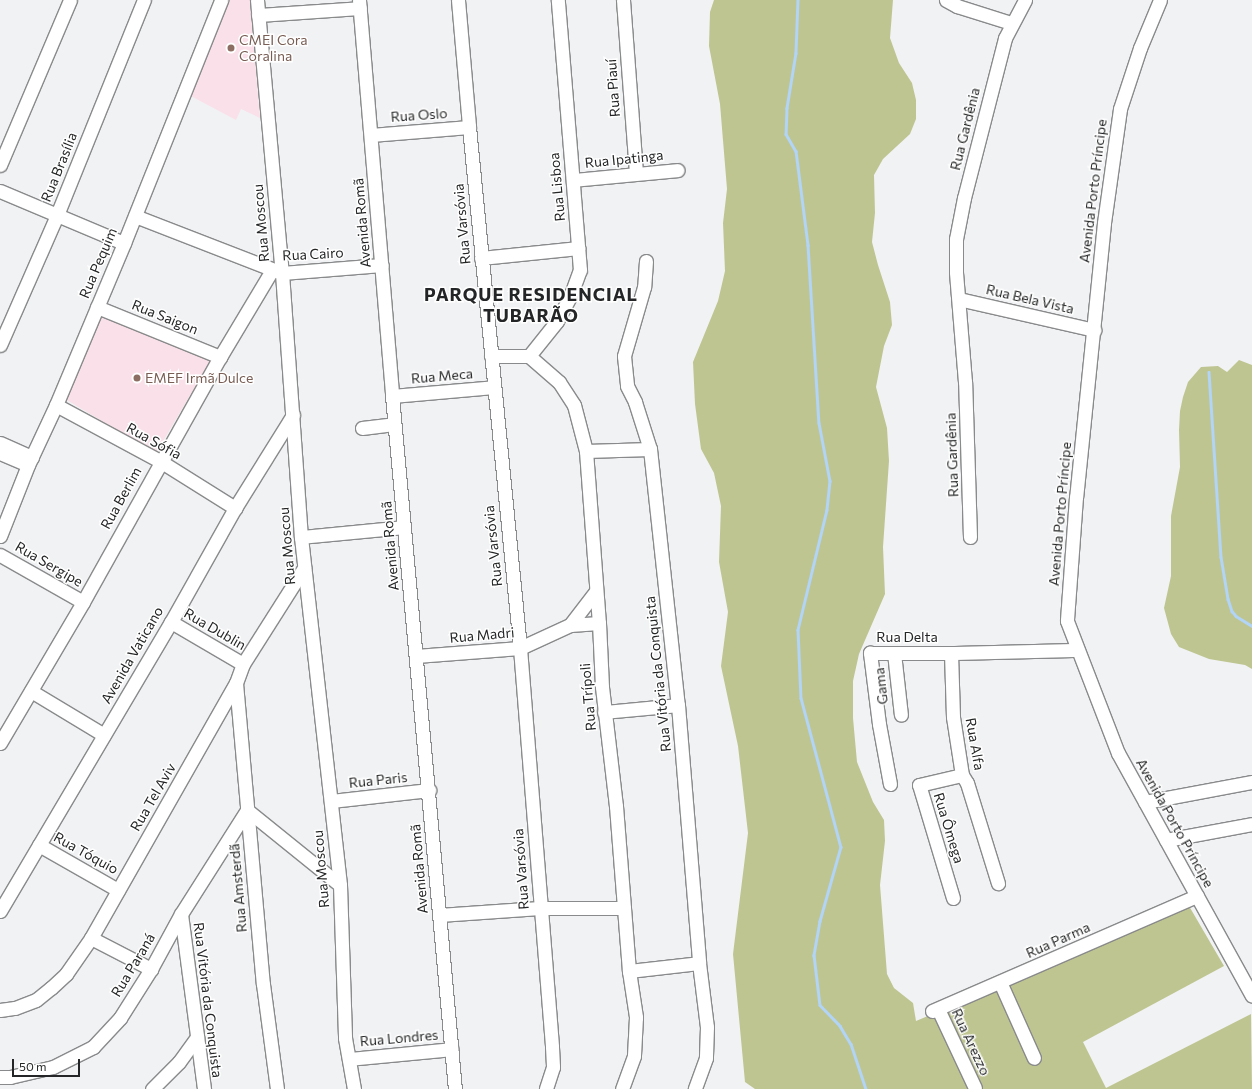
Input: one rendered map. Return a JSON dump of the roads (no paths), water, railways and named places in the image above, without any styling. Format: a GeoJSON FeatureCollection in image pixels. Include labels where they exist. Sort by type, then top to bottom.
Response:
{"type":"FeatureCollection","features":[{"type":"Feature","properties":{"kind":"street"},"geometry":{"type":"LineString","coordinates":[[0,165],[70,0]]}},
{"type":"Feature","properties":{"kind":"street","name":"Rua Brasília"},"geometry":{"type":"LineString","coordinates":[[0,345],[57,215],[144,0]]}},
{"type":"Feature","properties":{"kind":"street","name":"Rua Pequim"},"geometry":{"type":"LineString","coordinates":[[0,536],[30,461],[56,405],[124,243],[221,0]]}},
{"type":"Feature","properties":{"kind":"street","name":"Rua Moscou"},"geometry":{"type":"LineString","coordinates":[[257,0],[277,272],[293,415],[304,568],[340,885],[345,1038],[354,1089]]}},
{"type":"Feature","properties":{"kind":"street","name":"Rua Varsóvia"},"geometry":{"type":"LineString","coordinates":[[458,0],[481,258],[520,648],[553,1066],[546,1089]]}},
{"type":"Feature","properties":{"kind":"street","name":"Rua Lisboa"},"geometry":{"type":"LineString","coordinates":[[529,356],[557,321],[570,297],[580,270],[558,0]]}},
{"type":"Feature","properties":{"kind":"street","name":"Rua Piauí"},"geometry":{"type":"LineString","coordinates":[[623,0],[636,173]]}},
{"type":"Feature","properties":{"kind":"street"},"geometry":{"type":"LineString","coordinates":[[946,0],[957,6],[1011,23]]}},
{"type":"Feature","properties":{"kind":"street","name":"Rua Gardênia"},"geometry":{"type":"LineString","coordinates":[[970,537],[965,382],[956,272],[956,239],[964,198],[1003,45],[1011,23],[1025,0]]}},
{"type":"Feature","properties":{"kind":"street","name":"Avenida Porto Príncipe"},"geometry":{"type":"LineString","coordinates":[[1160,0],[1140,48],[1120,109],[1104,224],[1076,497],[1067,621],[1118,753],[1252,996]]}},
{"type":"Feature","properties":{"kind":"street"},"geometry":{"type":"LineString","coordinates":[[258,15],[359,4]]}},
{"type":"Feature","properties":{"kind":"street","name":"Avenida Romã"},"geometry":{"type":"LineString","coordinates":[[359,4],[382,265],[394,424],[429,790],[455,1089]]}},
{"type":"Feature","properties":{"kind":"street","name":"Rua Oslo"},"geometry":{"type":"LineString","coordinates":[[371,135],[469,127]]}},
{"type":"Feature","properties":{"kind":"street","name":"Rua Ipatinga"},"geometry":{"type":"LineString","coordinates":[[572,180],[678,170]]}},
{"type":"Feature","properties":{"kind":"street"},"geometry":{"type":"LineString","coordinates":[[0,191],[124,243]]}},
{"type":"Feature","properties":{"kind":"street","name":"Rua Cairo"},"geometry":{"type":"LineString","coordinates":[[135,216],[277,272],[382,265]]}},
{"type":"Feature","properties":{"kind":"street"},"geometry":{"type":"LineString","coordinates":[[481,258],[578,248]]}},
{"type":"Feature","properties":{"kind":"street","name":"Rua Vitória da Conquista"},"geometry":{"type":"LineString","coordinates":[[646,261],[644,286],[624,356],[627,386],[635,402],[650,449],[678,705],[699,962],[707,1026],[706,1058],[695,1089]]}},
{"type":"Feature","properties":{"kind":"street","name":"Rua Berlim"},"geometry":{"type":"LineString","coordinates":[[0,743],[83,602],[160,461],[220,357],[277,272]]}},
{"type":"Feature","properties":{"kind":"street","name":"Rua Bela Vista"},"geometry":{"type":"LineString","coordinates":[[959,299],[1094,330]]}},
{"type":"Feature","properties":{"kind":"street","name":"Rua Saigon"},"geometry":{"type":"LineString","coordinates":[[97,307],[220,357]]}},
{"type":"Feature","properties":{"kind":"street"},"geometry":{"type":"LineString","coordinates":[[491,356],[529,356]]}},
{"type":"Feature","properties":{"kind":"street","name":"Rua Trípoli"},"geometry":{"type":"LineString","coordinates":[[529,356],[559,382],[574,405],[586,451],[604,712],[616,806],[624,908],[636,1017],[634,1056],[622,1089]]}},
{"type":"Feature","properties":{"kind":"street","name":"Rua Meca"},"geometry":{"type":"LineString","coordinates":[[392,396],[494,387]]}},
{"type":"Feature","properties":{"kind":"street","name":"Rua Sófia"},"geometry":{"type":"LineString","coordinates":[[56,405],[160,461],[235,508]]}},
{"type":"Feature","properties":{"kind":"street","name":"Avenida Vaticano"},"geometry":{"type":"LineString","coordinates":[[0,912],[171,622],[235,508],[293,415]]}},
{"type":"Feature","properties":{"kind":"street"},"geometry":{"type":"LineString","coordinates":[[362,428],[394,424]]}},
{"type":"Feature","properties":{"kind":"street"},"geometry":{"type":"LineString","coordinates":[[0,443],[30,461]]}},
{"type":"Feature","properties":{"kind":"street"},"geometry":{"type":"LineString","coordinates":[[586,451],[650,449]]}},
{"type":"Feature","properties":{"kind":"street"},"geometry":{"type":"LineString","coordinates":[[0,453],[30,461]]}},
{"type":"Feature","properties":{"kind":"street"},"geometry":{"type":"LineString","coordinates":[[301,536],[404,528]]}},
{"type":"Feature","properties":{"kind":"street","name":"Rua Sergipe"},"geometry":{"type":"LineString","coordinates":[[0,555],[83,602]]}},
{"type":"Feature","properties":{"kind":"street","name":"Rua Tel Aviv"},"geometry":{"type":"LineString","coordinates":[[0,1010],[15,1008],[36,1000],[66,974],[91,938],[236,684],[243,664],[304,568]]}},
{"type":"Feature","properties":{"kind":"street","name":"Rua Madri"},"geometry":{"type":"LineString","coordinates":[[570,625],[596,591]]}},
{"type":"Feature","properties":{"kind":"street","name":"Rua Dublin"},"geometry":{"type":"LineString","coordinates":[[171,622],[243,664]]}},
{"type":"Feature","properties":{"kind":"street","name":"Rua Madri"},"geometry":{"type":"LineString","coordinates":[[416,656],[520,648],[570,625],[599,623]]}},
{"type":"Feature","properties":{"kind":"street","name":"Rua Delta"},"geometry":{"type":"LineString","coordinates":[[890,784],[879,724],[870,653],[1077,650]]}},
{"type":"Feature","properties":{"kind":"street","name":"Gama"},"geometry":{"type":"LineString","coordinates":[[894,653],[900,715]]}},
{"type":"Feature","properties":{"kind":"street","name":"Rua Alfa"},"geometry":{"type":"LineString","coordinates":[[951,653],[953,717],[962,775],[967,783],[998,883]]}},
{"type":"Feature","properties":{"kind":"street","name":"Rua Amsterdã"},"geometry":{"type":"LineString","coordinates":[[236,684],[263,984],[277,1089]]}},
{"type":"Feature","properties":{"kind":"street"},"geometry":{"type":"LineString","coordinates":[[31,691],[104,735]]}},
{"type":"Feature","properties":{"kind":"street"},"geometry":{"type":"LineString","coordinates":[[604,712],[678,705]]}},
{"type":"Feature","properties":{"kind":"street","name":"Rua Ômega"},"geometry":{"type":"LineString","coordinates":[[953,898],[919,785],[962,775]]}},
{"type":"Feature","properties":{"kind":"street"},"geometry":{"type":"LineString","coordinates":[[1144,802],[1252,782]]}},
{"type":"Feature","properties":{"kind":"street","name":"Rua Paris"},"geometry":{"type":"LineString","coordinates":[[331,801],[429,790]]}},
{"type":"Feature","properties":{"kind":"street"},"geometry":{"type":"LineString","coordinates":[[247,810],[340,885]]}},
{"type":"Feature","properties":{"kind":"street","name":"Rua Paraná"},"geometry":{"type":"LineString","coordinates":[[0,1077],[10,1077],[53,1067],[93,1047],[120,1018],[151,969],[182,914],[247,810]]}},
{"type":"Feature","properties":{"kind":"street"},"geometry":{"type":"LineString","coordinates":[[1166,840],[1252,824]]}},
{"type":"Feature","properties":{"kind":"street","name":"Rua Tóquio"},"geometry":{"type":"LineString","coordinates":[[39,845],[118,890]]}},
{"type":"Feature","properties":{"kind":"street","name":"Rua Parma"},"geometry":{"type":"LineString","coordinates":[[935,1010],[1196,896]]}},
{"type":"Feature","properties":{"kind":"street"},"geometry":{"type":"LineString","coordinates":[[439,915],[540,908],[624,908]]}},
{"type":"Feature","properties":{"kind":"street","name":"Rua Vitória da Conquista"},"geometry":{"type":"LineString","coordinates":[[182,914],[204,1089]]}},
{"type":"Feature","properties":{"kind":"street"},"geometry":{"type":"LineString","coordinates":[[91,938],[151,969]]}},
{"type":"Feature","properties":{"kind":"street"},"geometry":{"type":"LineString","coordinates":[[630,971],[699,962]]}},
{"type":"Feature","properties":{"kind":"street"},"geometry":{"type":"LineString","coordinates":[[1000,982],[1034,1058]]}},
{"type":"Feature","properties":{"kind":"street","name":"Rua Arezzo"},"geometry":{"type":"LineString","coordinates":[[935,1010],[975,1088]]}},
{"type":"Feature","properties":{"kind":"street"},"geometry":{"type":"LineString","coordinates":[[152,1089],[179,1062],[197,1037]]}},
{"type":"Feature","properties":{"kind":"street","name":"Rua Londres"},"geometry":{"type":"LineString","coordinates":[[349,1059],[452,1049]]}},
{"type":"Feature","properties":{"kind":"waterway"},"geometry":{"type":"LineString","coordinates":[[798,0],[796,53],[787,108],[786,134],[796,151],[808,245],[819,423],[830,481],[827,510],[798,630],[801,698],[841,847],[820,921],[814,955],[820,1005],[840,1026],[851,1044],[866,1089]]}},
{"type":"Feature","properties":{"kind":"waterway"},"geometry":{"type":"LineString","coordinates":[[1209,372],[1221,557],[1228,599],[1232,611],[1236,616],[1252,626]]}},
{"type":"Feature","properties":{"kind":"place","name":"CMEI Cora Coralina"},"geometry":{"type":"Point","coordinates":[231,48]}},
{"type":"Feature","properties":{"kind":"place","name":"EMEF Irmã Dulce"},"geometry":{"type":"Point","coordinates":[137,378]}},
{"type":"Feature","properties":{"kind":"district","name":"PARQUE RESIDENCIAL TUBARÃO"},"geometry":{"type":"Point","coordinates":[531,305]}}]}
